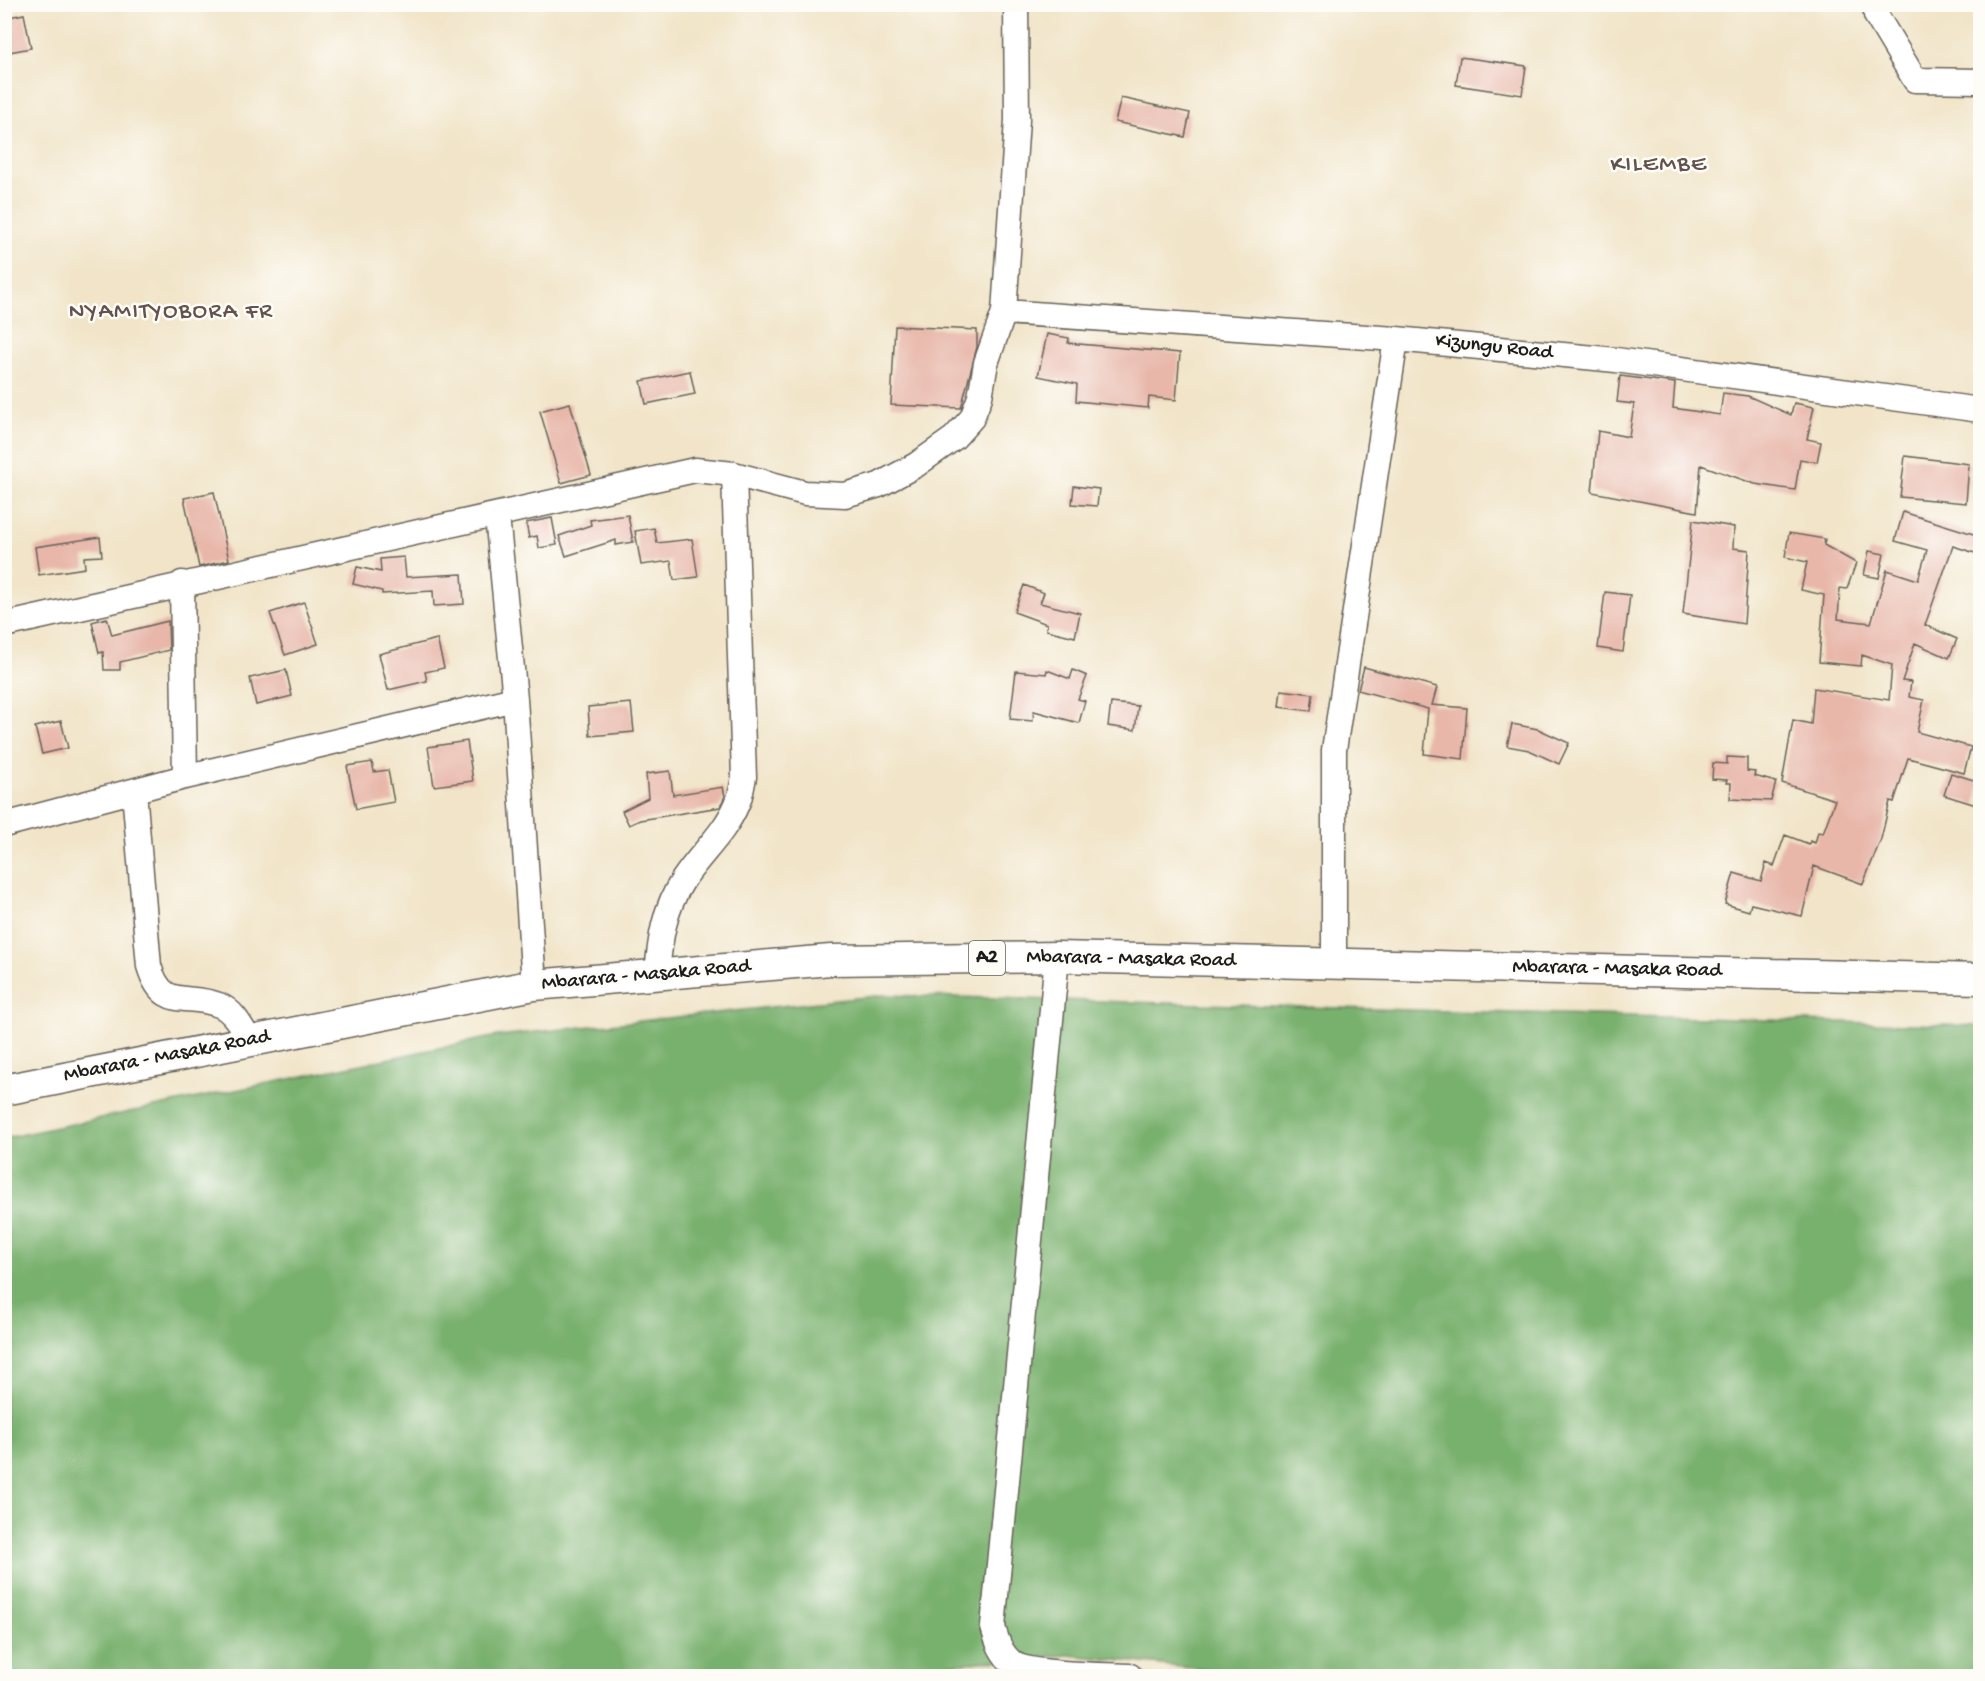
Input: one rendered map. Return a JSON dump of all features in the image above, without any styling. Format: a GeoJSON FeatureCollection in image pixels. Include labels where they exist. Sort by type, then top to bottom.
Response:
{"type":"FeatureCollection","features":[{"type":"Feature","properties":{"kind":"main road","name":"Mbarara - Masaka Road"},"geometry":{"type":"LineString","coordinates":[[4,1090],[534,985],[831,960],[1057,957],[1980,979]]}},
{"type":"Feature","properties":{"kind":"street"},"geometry":{"type":"LineString","coordinates":[[4,625],[182,583],[497,516],[695,470],[734,474],[805,493],[845,495],[879,485],[916,465],[954,438],[972,418],[980,397],[986,363],[1004,312],[1017,120],[1016,4]]}},
{"type":"Feature","properties":{"kind":"street"},"geometry":{"type":"LineString","coordinates":[[1878,4],[1876,15],[1914,80],[1980,81]]}},
{"type":"Feature","properties":{"kind":"street","name":"Kizungu Road"},"geometry":{"type":"LineString","coordinates":[[1004,312],[1396,339],[1616,360],[1980,410]]}},
{"type":"Feature","properties":{"kind":"street"},"geometry":{"type":"LineString","coordinates":[[1334,964],[1335,750],[1396,339]]}},
{"type":"Feature","properties":{"kind":"street"},"geometry":{"type":"LineString","coordinates":[[657,973],[661,930],[671,904],[682,881],[738,804],[744,777],[734,474]]}},
{"type":"Feature","properties":{"kind":"street"},"geometry":{"type":"LineString","coordinates":[[497,516],[515,699],[534,985]]}},
{"type":"Feature","properties":{"kind":"street"},"geometry":{"type":"LineString","coordinates":[[182,583],[185,777]]}},
{"type":"Feature","properties":{"kind":"street"},"geometry":{"type":"LineString","coordinates":[[4,825],[185,777],[515,699]]}},
{"type":"Feature","properties":{"kind":"street"},"geometry":{"type":"LineString","coordinates":[[134,791],[148,966],[154,984],[166,995],[219,1005],[228,1010],[250,1041]]}},
{"type":"Feature","properties":{"kind":"street"},"geometry":{"type":"LineString","coordinates":[[1057,957],[993,1627],[997,1643],[1004,1655],[1015,1665],[1130,1677]]}},
{"type":"Feature","properties":{"kind":"green space"},"geometry":{"type":"Polygon","coordinates":[[[885,995],[1980,1026],[1980,1676],[1264,1676],[1069,1655],[841,1673],[835,1676],[5,1676],[4,1138],[497,1036],[885,995]]]}},
{"type":"Feature","properties":{"kind":"building"},"geometry":{"type":"Polygon","coordinates":[[[24,14],[31,48],[4,53],[4,18],[24,14]]]}},
{"type":"Feature","properties":{"kind":"building"},"geometry":{"type":"Polygon","coordinates":[[[1460,57],[1526,66],[1522,95],[1456,85],[1460,57]]]}},
{"type":"Feature","properties":{"kind":"building"},"geometry":{"type":"Polygon","coordinates":[[[1121,98],[1190,113],[1185,137],[1115,122],[1121,98]]]}},
{"type":"Feature","properties":{"kind":"building"},"geometry":{"type":"Polygon","coordinates":[[[895,326],[977,330],[977,347],[961,408],[891,405],[895,326]]]}},
{"type":"Feature","properties":{"kind":"building"},"geometry":{"type":"Polygon","coordinates":[[[1047,334],[1069,338],[1068,343],[1180,353],[1176,400],[1149,397],[1148,408],[1076,401],[1077,384],[1038,376],[1047,334]]]}},
{"type":"Feature","properties":{"kind":"building"},"geometry":{"type":"Polygon","coordinates":[[[690,371],[695,394],[646,404],[641,381],[690,371]]]}},
{"type":"Feature","properties":{"kind":"building"},"geometry":{"type":"Polygon","coordinates":[[[1620,376],[1675,383],[1673,408],[1720,415],[1723,393],[1748,396],[1791,415],[1794,403],[1814,407],[1807,439],[1821,442],[1817,462],[1800,459],[1795,490],[1755,484],[1701,465],[1697,512],[1592,492],[1598,431],[1629,437],[1634,404],[1617,402],[1620,376]]]}},
{"type":"Feature","properties":{"kind":"building"},"geometry":{"type":"Polygon","coordinates":[[[570,403],[591,475],[561,483],[540,411],[570,403]]]}},
{"type":"Feature","properties":{"kind":"building"},"geometry":{"type":"Polygon","coordinates":[[[1905,456],[1969,464],[1966,503],[1900,497],[1905,456]]]}},
{"type":"Feature","properties":{"kind":"building"},"geometry":{"type":"Polygon","coordinates":[[[1074,486],[1099,489],[1097,506],[1072,504],[1074,486]]]}},
{"type":"Feature","properties":{"kind":"building"},"geometry":{"type":"Polygon","coordinates":[[[214,492],[229,560],[199,567],[184,498],[214,492]]]}},
{"type":"Feature","properties":{"kind":"building"},"geometry":{"type":"Polygon","coordinates":[[[1903,512],[1980,536],[1978,554],[1953,546],[1925,625],[1957,639],[1949,658],[1915,643],[1902,681],[1911,682],[1909,697],[1924,700],[1917,732],[1971,747],[1964,773],[1908,758],[1894,802],[1890,801],[1881,839],[1863,884],[1814,866],[1802,916],[1751,904],[1749,911],[1725,904],[1734,873],[1761,881],[1766,863],[1774,866],[1785,835],[1809,844],[1810,841],[1815,843],[1818,832],[1823,833],[1835,800],[1782,783],[1793,720],[1811,724],[1814,688],[1889,700],[1892,665],[1862,655],[1861,666],[1819,662],[1824,595],[1801,590],[1807,562],[1785,557],[1789,533],[1825,539],[1824,545],[1856,563],[1847,589],[1840,588],[1838,619],[1871,623],[1887,570],[1918,580],[1927,550],[1895,541],[1903,512]]]}},
{"type":"Feature","properties":{"kind":"building"},"geometry":{"type":"Polygon","coordinates":[[[628,515],[633,542],[616,545],[616,540],[566,556],[559,536],[591,525],[590,520],[628,515]]]}},
{"type":"Feature","properties":{"kind":"building"},"geometry":{"type":"Polygon","coordinates":[[[552,518],[557,545],[539,548],[537,536],[529,538],[526,523],[552,518]]]}},
{"type":"Feature","properties":{"kind":"building"},"geometry":{"type":"Polygon","coordinates":[[[1693,520],[1734,527],[1733,548],[1749,550],[1744,624],[1683,614],[1693,520]]]}},
{"type":"Feature","properties":{"kind":"building"},"geometry":{"type":"Polygon","coordinates":[[[654,528],[657,543],[692,539],[698,577],[674,580],[671,561],[641,565],[635,531],[654,528]]]}},
{"type":"Feature","properties":{"kind":"building"},"geometry":{"type":"Polygon","coordinates":[[[100,537],[102,556],[84,557],[85,568],[39,575],[35,547],[100,537]]]}},
{"type":"Feature","properties":{"kind":"building"},"geometry":{"type":"Polygon","coordinates":[[[1869,551],[1884,554],[1879,578],[1864,575],[1869,551]]]}},
{"type":"Feature","properties":{"kind":"building"},"geometry":{"type":"Polygon","coordinates":[[[404,557],[406,577],[462,574],[464,604],[434,606],[433,591],[382,594],[382,591],[353,584],[357,567],[381,572],[380,559],[404,557]]]}},
{"type":"Feature","properties":{"kind":"building"},"geometry":{"type":"Polygon","coordinates":[[[1024,585],[1044,593],[1040,603],[1080,613],[1075,637],[1046,630],[1047,624],[1014,612],[1024,585]]]}},
{"type":"Feature","properties":{"kind":"building"},"geometry":{"type":"Polygon","coordinates":[[[1605,592],[1630,595],[1623,652],[1598,648],[1605,592]]]}},
{"type":"Feature","properties":{"kind":"building"},"geometry":{"type":"Polygon","coordinates":[[[304,602],[318,644],[285,655],[270,613],[304,602]]]}},
{"type":"Feature","properties":{"kind":"building"},"geometry":{"type":"Polygon","coordinates":[[[107,618],[112,635],[168,621],[169,650],[120,662],[120,670],[104,670],[103,652],[99,653],[92,622],[107,618]]]}},
{"type":"Feature","properties":{"kind":"building"},"geometry":{"type":"Polygon","coordinates":[[[437,639],[444,668],[425,672],[427,681],[388,690],[379,654],[437,639]]]}},
{"type":"Feature","properties":{"kind":"building"},"geometry":{"type":"Polygon","coordinates":[[[1364,667],[1437,687],[1432,705],[1467,708],[1463,759],[1424,754],[1428,709],[1358,690],[1364,667]]]}},
{"type":"Feature","properties":{"kind":"building"},"geometry":{"type":"Polygon","coordinates":[[[286,670],[292,696],[256,705],[250,678],[286,670]]]}},
{"type":"Feature","properties":{"kind":"building"},"geometry":{"type":"Polygon","coordinates":[[[1047,670],[1070,679],[1073,670],[1087,676],[1078,699],[1085,701],[1079,723],[1034,711],[1033,721],[1010,719],[1016,671],[1046,674],[1047,670]]]}},
{"type":"Feature","properties":{"kind":"building"},"geometry":{"type":"Polygon","coordinates":[[[1281,690],[1313,694],[1311,711],[1279,707],[1281,690]]]}},
{"type":"Feature","properties":{"kind":"building"},"geometry":{"type":"Polygon","coordinates":[[[631,703],[634,732],[590,736],[588,707],[631,703]]]}},
{"type":"Feature","properties":{"kind":"building"},"geometry":{"type":"Polygon","coordinates":[[[1111,703],[1138,706],[1135,730],[1108,726],[1111,703]]]}},
{"type":"Feature","properties":{"kind":"building"},"geometry":{"type":"Polygon","coordinates":[[[61,721],[68,748],[42,754],[35,727],[61,721]]]}},
{"type":"Feature","properties":{"kind":"building"},"geometry":{"type":"Polygon","coordinates":[[[1512,724],[1538,729],[1569,743],[1559,764],[1529,750],[1507,746],[1512,724]]]}},
{"type":"Feature","properties":{"kind":"building"},"geometry":{"type":"Polygon","coordinates":[[[467,741],[473,781],[434,786],[428,747],[467,741]]]}},
{"type":"Feature","properties":{"kind":"building"},"geometry":{"type":"Polygon","coordinates":[[[1727,757],[1747,758],[1747,771],[1755,772],[1754,776],[1776,782],[1771,801],[1730,799],[1731,783],[1726,783],[1727,780],[1712,779],[1713,763],[1727,764],[1727,757]]]}},
{"type":"Feature","properties":{"kind":"building"},"geometry":{"type":"Polygon","coordinates":[[[372,762],[374,772],[388,770],[394,802],[356,809],[347,766],[372,762]]]}},
{"type":"Feature","properties":{"kind":"building"},"geometry":{"type":"Polygon","coordinates":[[[670,771],[673,795],[723,787],[725,796],[720,807],[640,820],[629,825],[622,811],[648,798],[646,774],[670,771]]]}},
{"type":"Feature","properties":{"kind":"building"},"geometry":{"type":"Polygon","coordinates":[[[1951,773],[1980,782],[1976,805],[1944,795],[1951,773]]]}},
{"type":"Feature","properties":{"kind":"district","name":"KILEMBE"},"geometry":{"type":"Point","coordinates":[1659,165]}},
{"type":"Feature","properties":{"kind":"district","name":"NYAMITYOBORA FR"},"geometry":{"type":"Point","coordinates":[171,312]}}]}
